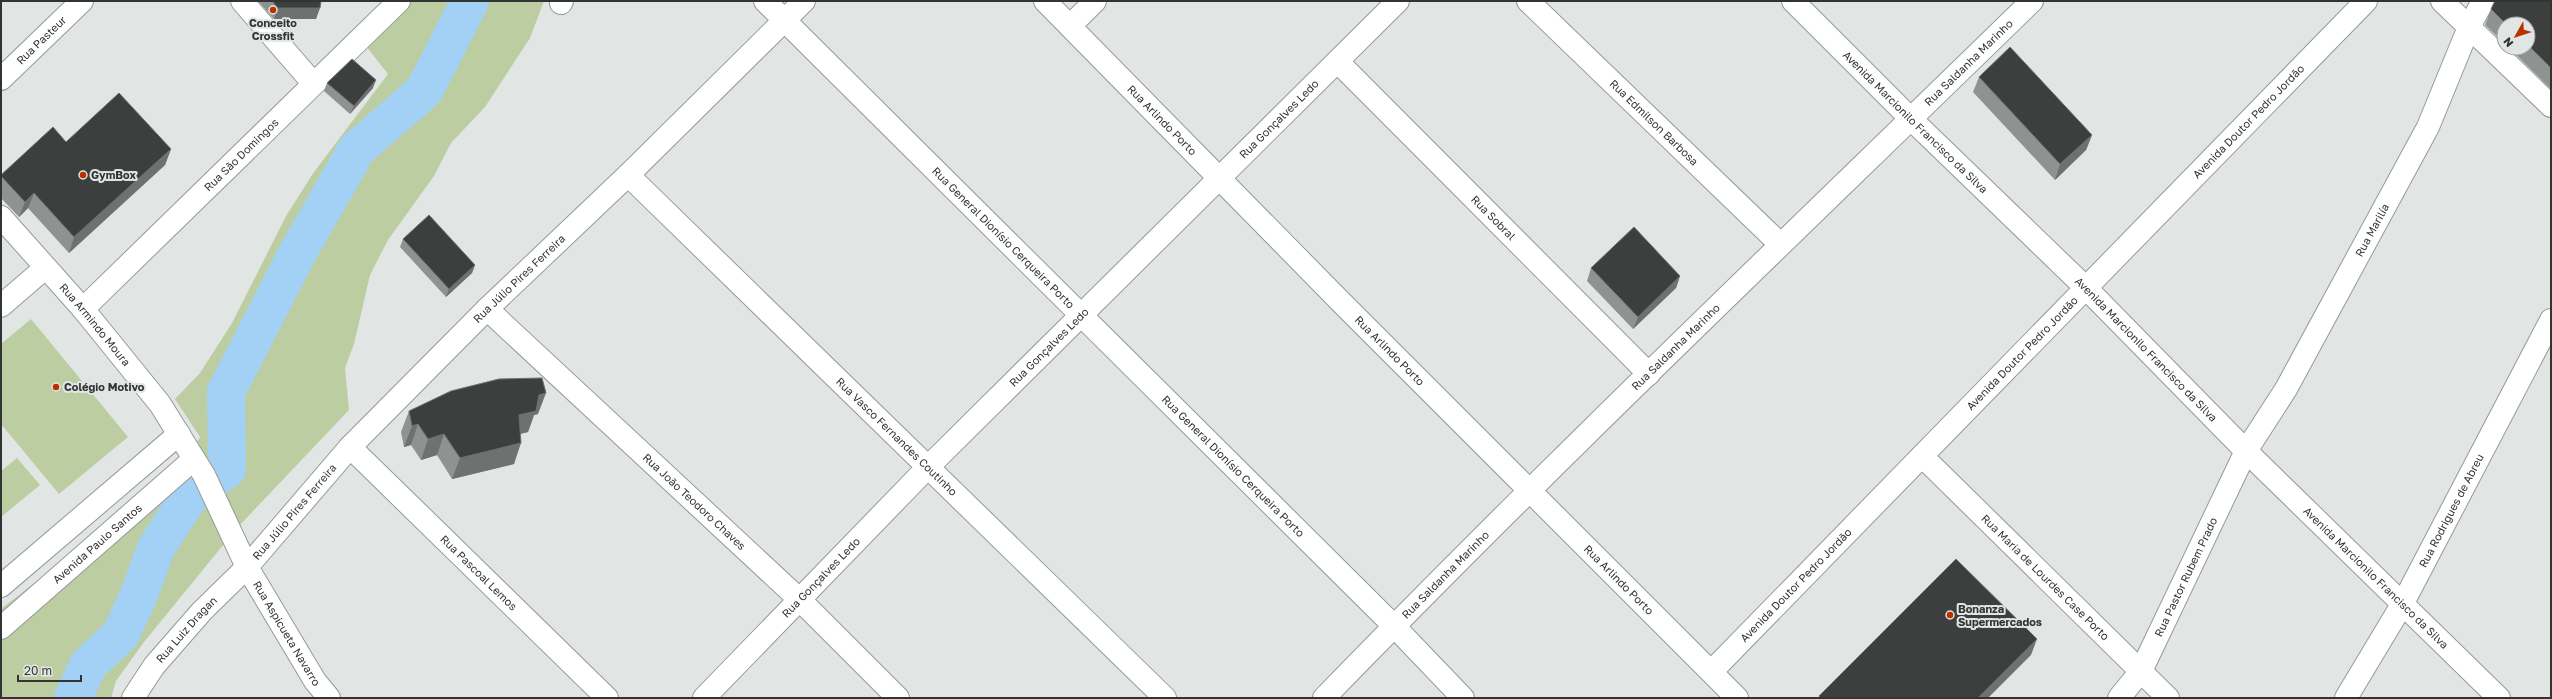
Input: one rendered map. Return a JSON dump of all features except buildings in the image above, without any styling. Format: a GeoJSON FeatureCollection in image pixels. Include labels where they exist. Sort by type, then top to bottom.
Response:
{"type":"FeatureCollection","features":[{"type":"Feature","properties":{"kind":"street","name":"Rua Pasteur"},"geometry":{"type":"LineString","coordinates":[[1,79],[82,1]]}},
{"type":"Feature","properties":{"kind":"street"},"geometry":{"type":"LineString","coordinates":[[242,1],[312,84]]}},
{"type":"Feature","properties":{"kind":"street","name":"Rua São Domingos"},"geometry":{"type":"LineString","coordinates":[[83,309],[312,84],[399,1]]}},
{"type":"Feature","properties":{"kind":"street","name":"Rua General Dionísio Cerqueira Porto"},"geometry":{"type":"LineString","coordinates":[[765,1],[786,19],[1082,317],[1394,626],[1463,698]]}},
{"type":"Feature","properties":{"kind":"street","name":"Rua Júlio Pires Ferreira"},"geometry":{"type":"LineString","coordinates":[[247,567],[350,447],[487,309],[628,175],[804,1]]}},
{"type":"Feature","properties":{"kind":"street","name":"Rua Arlindo Porto"},"geometry":{"type":"LineString","coordinates":[[1045,1],[1071,25],[1529,491],[1712,671],[1737,698]]}},
{"type":"Feature","properties":{"kind":"street"},"geometry":{"type":"LineString","coordinates":[[1071,25],[1095,1]]}},
{"type":"Feature","properties":{"kind":"street","name":"Rua Gonçalves Ledo"},"geometry":{"type":"LineString","coordinates":[[704,698],[928,467],[1082,317],[1398,1]]}},
{"type":"Feature","properties":{"kind":"street","name":"Rua Edmilson Barbosa"},"geometry":{"type":"LineString","coordinates":[[1528,1],[1780,244]]}},
{"type":"Feature","properties":{"kind":"street","name":"Avenida Marcionilo Francisco da Silva"},"geometry":{"type":"LineString","coordinates":[[1793,1],[1911,119],[2086,288],[2246,452],[2499,698]]}},
{"type":"Feature","properties":{"kind":"street","name":"Rua Saldanha Marinho"},"geometry":{"type":"LineString","coordinates":[[1324,698],[1529,491],[1780,244],[2032,1]]}},
{"type":"Feature","properties":{"kind":"street","name":"Avenida Doutor Pedro Jordão"},"geometry":{"type":"LineString","coordinates":[[1712,671],[2366,1]]}},
{"type":"Feature","properties":{"kind":"street"},"geometry":{"type":"LineString","coordinates":[[2442,1],[2551,106]]}},
{"type":"Feature","properties":{"kind":"street","name":"Rua Marilía"},"geometry":{"type":"LineString","coordinates":[[2246,452],[2301,363],[2428,127],[2469,27],[2483,1]]}},
{"type":"Feature","properties":{"kind":"street","name":"Rua Sobral"},"geometry":{"type":"LineString","coordinates":[[1338,62],[1649,374]]}},
{"type":"Feature","properties":{"kind":"street","name":"Rua Vasco Fernandes Coutinho"},"geometry":{"type":"LineString","coordinates":[[628,175],[1165,698]]}},
{"type":"Feature","properties":{"kind":"street","name":"Rua Armindo Moura"},"geometry":{"type":"LineString","coordinates":[[1,217],[44,268],[83,309],[160,404],[203,474],[247,567]]}},
{"type":"Feature","properties":{"kind":"street"},"geometry":{"type":"LineString","coordinates":[[1,306],[44,268]]}},
{"type":"Feature","properties":{"kind":"street","name":"Rua João Teodoro Chaves"},"geometry":{"type":"LineString","coordinates":[[487,309],[800,600],[898,698]]}},
{"type":"Feature","properties":{"kind":"street","name":"Rua Rodrigues de Abreu"},"geometry":{"type":"LineString","coordinates":[[2346,698],[2402,603],[2551,320]]}},
{"type":"Feature","properties":{"kind":"street"},"geometry":{"type":"LineString","coordinates":[[1,586],[179,434]]}},
{"type":"Feature","properties":{"kind":"street","name":"Rua Pascoal Lemos"},"geometry":{"type":"LineString","coordinates":[[350,447],[607,698]]}},
{"type":"Feature","properties":{"kind":"street","name":"Rua Pastor Rubem Prado"},"geometry":{"type":"LineString","coordinates":[[2119,698],[2141,671],[2246,452]]}},
{"type":"Feature","properties":{"kind":"street","name":"Rua Maria de Lourdes Case Porto"},"geometry":{"type":"LineString","coordinates":[[1922,456],[2168,698]]}},
{"type":"Feature","properties":{"kind":"street","name":"Avenida Paulo Santos"},"geometry":{"type":"LineString","coordinates":[[1,628],[203,474]]}},
{"type":"Feature","properties":{"kind":"street","name":"Rua Luiz Dragan"},"geometry":{"type":"LineString","coordinates":[[133,698],[154,666],[202,611],[247,567]]}},
{"type":"Feature","properties":{"kind":"street","name":"Rua Aspicueta Navarro"},"geometry":{"type":"LineString","coordinates":[[247,567],[315,681],[330,698]]}},
{"type":"Feature","properties":{"kind":"green space"},"geometry":{"type":"Polygon","coordinates":[[[393,1],[544,1],[530,38],[485,107],[451,143],[434,176],[388,240],[370,275],[354,344],[345,368],[349,410],[237,528],[144,642],[116,681],[111,698],[1,698],[1,609],[182,468],[200,437],[175,399],[200,373],[232,323],[286,216],[314,172],[388,74],[358,36],[393,1]]]}},
{"type":"Feature","properties":{"kind":"green space"},"geometry":{"type":"Polygon","coordinates":[[[31,319],[128,437],[59,494],[1,424],[1,344],[31,319]]]}},
{"type":"Feature","properties":{"kind":"green space"},"geometry":{"type":"Polygon","coordinates":[[[17,458],[40,485],[1,517],[1,471],[17,458]]]}},
{"type":"Feature","properties":{"kind":"waterway"},"geometry":{"type":"LineString","coordinates":[[73,698],[88,665],[121,634],[140,592],[156,548],[189,497],[227,469],[226,392],[297,254],[357,149],[424,91],[470,1]]}},
{"type":"Feature","properties":{"kind":"place","name":"Conceito Crossfit"},"geometry":{"type":"Point","coordinates":[273,10]}},
{"type":"Feature","properties":{"kind":"place","name":"GymBox"},"geometry":{"type":"Point","coordinates":[83,175]}},
{"type":"Feature","properties":{"kind":"place","name":"Colégio Motivo"},"geometry":{"type":"Point","coordinates":[56,387]}},
{"type":"Feature","properties":{"kind":"place","name":"Bonanza Supermercados"},"geometry":{"type":"Point","coordinates":[1950,615]}}]}
